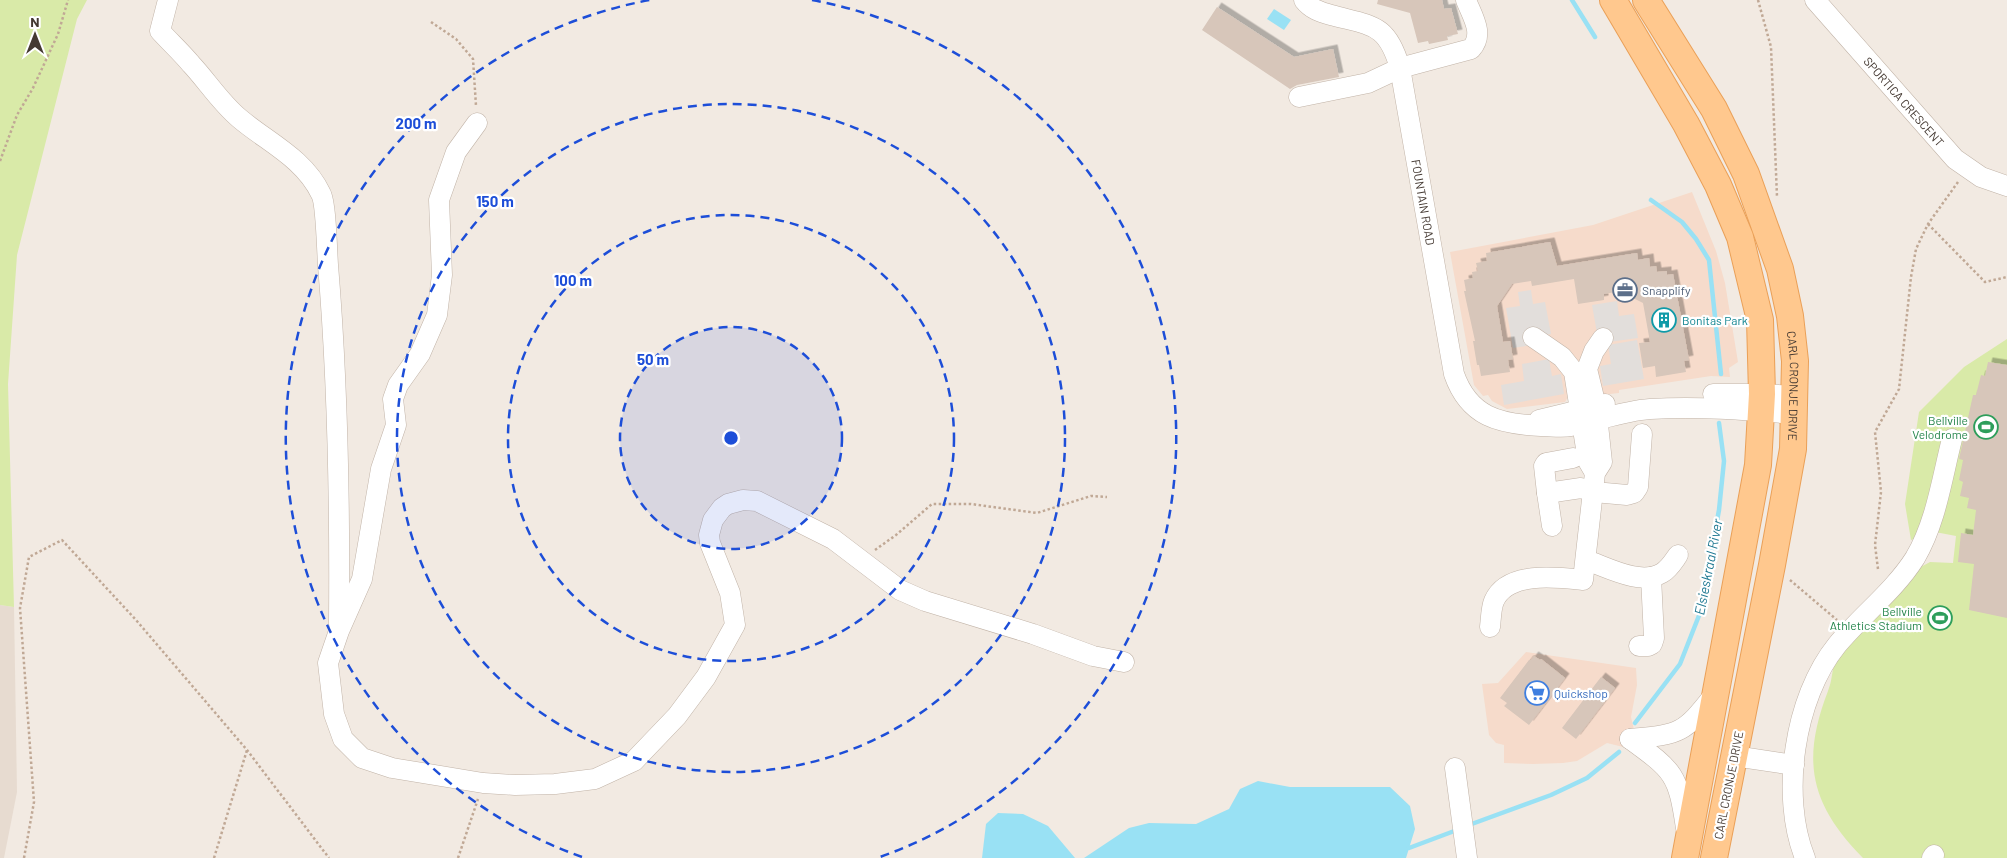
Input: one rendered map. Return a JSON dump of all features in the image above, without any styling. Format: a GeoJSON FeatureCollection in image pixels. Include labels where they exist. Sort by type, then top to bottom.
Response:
{"type":"FeatureCollection","features":[{"type":"Feature","properties":{"kind":"main road"},"geometry":{"type":"LineString","coordinates":[[1613,0],[1686,124],[1718,185],[1740,237],[1760,320],[1762,402],[1758,465],[1687,850]]}},
{"type":"Feature","properties":{"kind":"main road","name":"CARL CRONJE DRIVE"},"geometry":{"type":"LineString","coordinates":[[1646,0],[1714,109],[1746,174],[1780,269],[1790,316],[1795,361],[1793,449],[1714,858]]}},
{"type":"Feature","properties":{"kind":"street"},"geometry":{"type":"LineString","coordinates":[[168,0],[160,31],[192,64],[206,83],[238,117],[282,150],[306,171],[322,195],[330,288],[335,400],[340,554],[339,631]]}},
{"type":"Feature","properties":{"kind":"street","name":"FOUNTAIN ROAD"},"geometry":{"type":"LineString","coordinates":[[1304,0],[1308,5],[1321,12],[1366,25],[1381,32],[1395,49],[1400,68],[1450,354],[1457,383],[1466,400],[1481,412],[1500,421],[1520,425],[1570,426],[1588,414],[1762,402],[1795,405]]}},
{"type":"Feature","properties":{"kind":"street"},"geometry":{"type":"LineString","coordinates":[[1299,97],[1368,83],[1400,68],[1466,51],[1475,44],[1478,34],[1466,0]]}},
{"type":"Feature","properties":{"kind":"street","name":"SPORTICA CRESCENT"},"geometry":{"type":"LineString","coordinates":[[1815,0],[1944,147],[1967,169],[1981,177],[2007,186]]}},
{"type":"Feature","properties":{"kind":"street"},"geometry":{"type":"LineString","coordinates":[[478,123],[456,152],[439,200],[442,275],[437,315],[420,354],[398,385],[393,399],[396,425],[381,468],[362,579],[339,631],[328,663],[334,714],[343,739],[362,758],[392,768],[483,783],[515,785],[555,784],[595,779],[634,761],[677,716],[706,677],[735,625],[730,592],[710,543],[709,535],[713,520],[722,508],[728,504],[743,500],[757,501],[833,539],[900,590],[925,601],[1033,634],[1093,656],[1124,662]]}},
{"type":"Feature","properties":{"kind":"street"},"geometry":{"type":"LineString","coordinates":[[1533,337],[1581,370]]}},
{"type":"Feature","properties":{"kind":"street"},"geometry":{"type":"LineString","coordinates":[[1490,627],[1494,602],[1507,585],[1550,576],[1582,580],[1595,483],[1602,462],[1588,414],[1581,370],[1603,338]]}},
{"type":"Feature","properties":{"kind":"street"},"geometry":{"type":"LineString","coordinates":[[1547,494],[1581,488],[1595,483],[1627,495],[1634,493],[1638,487],[1642,434]]}},
{"type":"Feature","properties":{"kind":"street"},"geometry":{"type":"LineString","coordinates":[[1805,858],[1797,838],[1794,765],[1801,715],[1826,660],[1850,631],[1890,590],[1915,557],[1929,528],[1952,439]]}},
{"type":"Feature","properties":{"kind":"street"},"geometry":{"type":"LineString","coordinates":[[1552,526],[1544,466],[1546,463],[1573,458]]}},
{"type":"Feature","properties":{"kind":"street"},"geometry":{"type":"LineString","coordinates":[[1586,560],[1624,574],[1651,577],[1665,570],[1678,555]]}},
{"type":"Feature","properties":{"kind":"street"},"geometry":{"type":"LineString","coordinates":[[1639,646],[1652,644],[1654,638],[1651,577]]}},
{"type":"Feature","properties":{"kind":"street"},"geometry":{"type":"LineString","coordinates":[[1687,850],[1681,796],[1676,781],[1658,760],[1630,739],[1668,735],[1684,728],[1697,717],[1715,694]]}},
{"type":"Feature","properties":{"kind":"street"},"geometry":{"type":"LineString","coordinates":[[1734,756],[1794,765]]}},
{"type":"Feature","properties":{"kind":"street"},"geometry":{"type":"LineString","coordinates":[[1455,768],[1466,850]]}},
{"type":"Feature","properties":{"kind":"path"},"geometry":{"type":"LineString","coordinates":[[0,161],[17,115],[33,88],[58,34],[68,0]]}},
{"type":"Feature","properties":{"kind":"path"},"geometry":{"type":"LineString","coordinates":[[1758,0],[1771,47],[1777,204]]}},
{"type":"Feature","properties":{"kind":"path"},"geometry":{"type":"LineString","coordinates":[[431,22],[456,39],[473,59],[478,123]]}},
{"type":"Feature","properties":{"kind":"path"},"geometry":{"type":"LineString","coordinates":[[1878,569],[1875,545],[1881,492],[1875,432],[1899,389],[1910,277],[1916,249],[1928,224],[1967,169]]}},
{"type":"Feature","properties":{"kind":"path"},"geometry":{"type":"LineString","coordinates":[[1928,224],[1985,282],[2007,277]]}},
{"type":"Feature","properties":{"kind":"path"},"geometry":{"type":"LineString","coordinates":[[861,560],[896,535],[932,504],[970,504],[1037,513],[1092,496],[1106,497]]}},
{"type":"Feature","properties":{"kind":"path"},"geometry":{"type":"LineString","coordinates":[[24,858],[34,802],[20,608],[29,557],[62,540],[136,620],[247,750],[329,858]]}},
{"type":"Feature","properties":{"kind":"path"},"geometry":{"type":"LineString","coordinates":[[1772,565],[1850,631]]}},
{"type":"Feature","properties":{"kind":"path"},"geometry":{"type":"LineString","coordinates":[[214,858],[247,750]]}},
{"type":"Feature","properties":{"kind":"path"},"geometry":{"type":"LineString","coordinates":[[458,858],[483,783]]}},
{"type":"Feature","properties":{"kind":"shaded area"},"geometry":{"type":"Polygon","coordinates":[[[1692,192],[1716,251],[1725,283],[1738,362],[1729,368],[1730,377],[1711,376],[1619,390],[1619,393],[1601,395],[1566,385],[1568,397],[1565,402],[1507,409],[1492,401],[1488,395],[1483,396],[1474,385],[1450,252],[1593,225],[1692,192]]]}},
{"type":"Feature","properties":{"kind":"shaded area"},"geometry":{"type":"Polygon","coordinates":[[[1531,290],[1533,304],[1545,302],[1551,334],[1532,337],[1533,345],[1513,348],[1506,308],[1520,306],[1518,292],[1531,290]]]}},
{"type":"Feature","properties":{"kind":"shaded area"},"geometry":{"type":"Polygon","coordinates":[[[1617,301],[1619,316],[1634,314],[1638,338],[1609,342],[1597,333],[1592,305],[1617,301]]]}},
{"type":"Feature","properties":{"kind":"shaded area"},"geometry":{"type":"Polygon","coordinates":[[[1637,340],[1644,379],[1603,386],[1600,366],[1611,364],[1608,345],[1637,340]]]}},
{"type":"Feature","properties":{"kind":"shaded area"},"geometry":{"type":"Polygon","coordinates":[[[1549,359],[1552,376],[1561,374],[1564,394],[1504,405],[1501,385],[1524,381],[1522,364],[1549,359]]]}},
{"type":"Feature","properties":{"kind":"shaded area"},"geometry":{"type":"Polygon","coordinates":[[[0,605],[14,607],[17,792],[4,858],[0,858],[0,605]]]}},
{"type":"Feature","properties":{"kind":"shaded area"},"geometry":{"type":"Polygon","coordinates":[[[1526,652],[1636,668],[1637,685],[1631,717],[1634,730],[1623,747],[1607,743],[1577,761],[1563,763],[1504,763],[1504,745],[1496,743],[1489,735],[1482,684],[1498,683],[1526,652]]]}},
{"type":"Feature","properties":{"kind":"green space"},"geometry":{"type":"Polygon","coordinates":[[[0,0],[87,0],[77,19],[17,255],[8,384],[14,607],[0,605],[0,0]]]}},
{"type":"Feature","properties":{"kind":"green space","name":"Bellville Athletics Stadium"},"geometry":{"type":"Polygon","coordinates":[[[2007,339],[2007,858],[1863,858],[1831,819],[1815,780],[1813,760],[1815,739],[1834,665],[1839,656],[1919,568],[1930,562],[1953,563],[1956,536],[1935,532],[1911,540],[1905,504],[1919,412],[1964,367],[2007,339]]]}},
{"type":"Feature","properties":{"kind":"water"},"geometry":{"type":"Polygon","coordinates":[[[1274,9],[1291,20],[1284,30],[1267,19],[1274,9]]]}},
{"type":"Feature","properties":{"kind":"water"},"geometry":{"type":"Polygon","coordinates":[[[1258,781],[1290,787],[1390,787],[1410,806],[1415,829],[1406,858],[1084,858],[1129,828],[1149,823],[1196,824],[1229,809],[1240,789],[1258,781]]]}},
{"type":"Feature","properties":{"kind":"water"},"geometry":{"type":"Polygon","coordinates":[[[998,813],[1023,814],[1048,826],[1075,858],[982,858],[986,824],[998,813]]]}},
{"type":"Feature","properties":{"kind":"building"},"geometry":{"type":"Polygon","coordinates":[[[1378,0],[1442,0],[1444,9],[1451,8],[1458,34],[1447,36],[1448,40],[1429,44],[1428,41],[1418,43],[1410,13],[1377,4],[1378,0]]]}},
{"type":"Feature","properties":{"kind":"building"},"geometry":{"type":"Polygon","coordinates":[[[1217,7],[1294,57],[1333,49],[1339,77],[1297,85],[1290,89],[1202,30],[1217,7]]]}},
{"type":"Feature","properties":{"kind":"building"},"geometry":{"type":"Polygon","coordinates":[[[1550,242],[1557,266],[1637,253],[1638,260],[1649,258],[1650,267],[1656,266],[1657,272],[1667,271],[1667,275],[1673,274],[1689,360],[1684,361],[1686,372],[1656,377],[1655,366],[1643,368],[1639,343],[1650,342],[1643,303],[1633,298],[1627,290],[1604,294],[1604,300],[1578,304],[1574,279],[1532,286],[1531,281],[1512,284],[1497,306],[1503,342],[1510,341],[1513,359],[1508,360],[1510,372],[1481,376],[1479,365],[1477,365],[1473,341],[1475,341],[1464,291],[1466,291],[1464,280],[1473,278],[1472,272],[1478,271],[1476,263],[1487,261],[1486,253],[1550,242]]]}},
{"type":"Feature","properties":{"kind":"building","name":"Bellville Velodrome"},"geometry":{"type":"Polygon","coordinates":[[[1988,362],[2007,365],[2007,618],[1969,610],[1974,564],[1958,562],[1961,533],[1973,535],[1976,510],[1967,508],[1969,498],[1960,496],[1963,482],[1959,480],[1963,460],[1959,459],[1973,395],[1976,395],[1981,375],[1985,376],[1988,362]]]}},
{"type":"Feature","properties":{"kind":"building"},"geometry":{"type":"Polygon","coordinates":[[[1534,656],[1541,659],[1565,678],[1529,725],[1504,706],[1507,703],[1500,698],[1534,656]]]}},
{"type":"Feature","properties":{"kind":"building"},"geometry":{"type":"Polygon","coordinates":[[[1601,677],[1615,688],[1576,739],[1562,728],[1601,677]]]}},
{"type":"Feature","properties":{"kind":"waterway","name":"Elsieskraal River"},"geometry":{"type":"LineString","coordinates":[[1572,0],[1595,37]]}},
{"type":"Feature","properties":{"kind":"waterway","name":"Elsieskraal River"},"geometry":{"type":"LineString","coordinates":[[1651,200],[1682,222],[1696,239],[1709,260],[1721,374]]}},
{"type":"Feature","properties":{"kind":"waterway","name":"Elsieskraal River"},"geometry":{"type":"LineString","coordinates":[[1635,723],[1680,664],[1700,613],[1719,510],[1724,461],[1719,423]]}},
{"type":"Feature","properties":{"kind":"waterway","name":"Elsieskraal River"},"geometry":{"type":"LineString","coordinates":[[1469,825],[1551,795],[1587,778],[1619,752]]}},
{"type":"Feature","properties":{"kind":"waterway","name":"Elsieskraal River"},"geometry":{"type":"LineString","coordinates":[[1409,848],[1457,830]]}},
{"type":"Feature","properties":{"kind":"place","name":"Snapplify"},"geometry":{"type":"Point","coordinates":[1625,290]}},
{"type":"Feature","properties":{"kind":"place","name":"Bonitas Park"},"geometry":{"type":"Point","coordinates":[1664,320]}},
{"type":"Feature","properties":{"kind":"place","name":"Bellville Velodrome"},"geometry":{"type":"Point","coordinates":[1986,427]}},
{"type":"Feature","properties":{"kind":"place","name":"Bellville Athletics Stadium"},"geometry":{"type":"Point","coordinates":[1940,618]}},
{"type":"Feature","properties":{"kind":"place","name":"Quickshop"},"geometry":{"type":"Point","coordinates":[1537,693]}}]}
